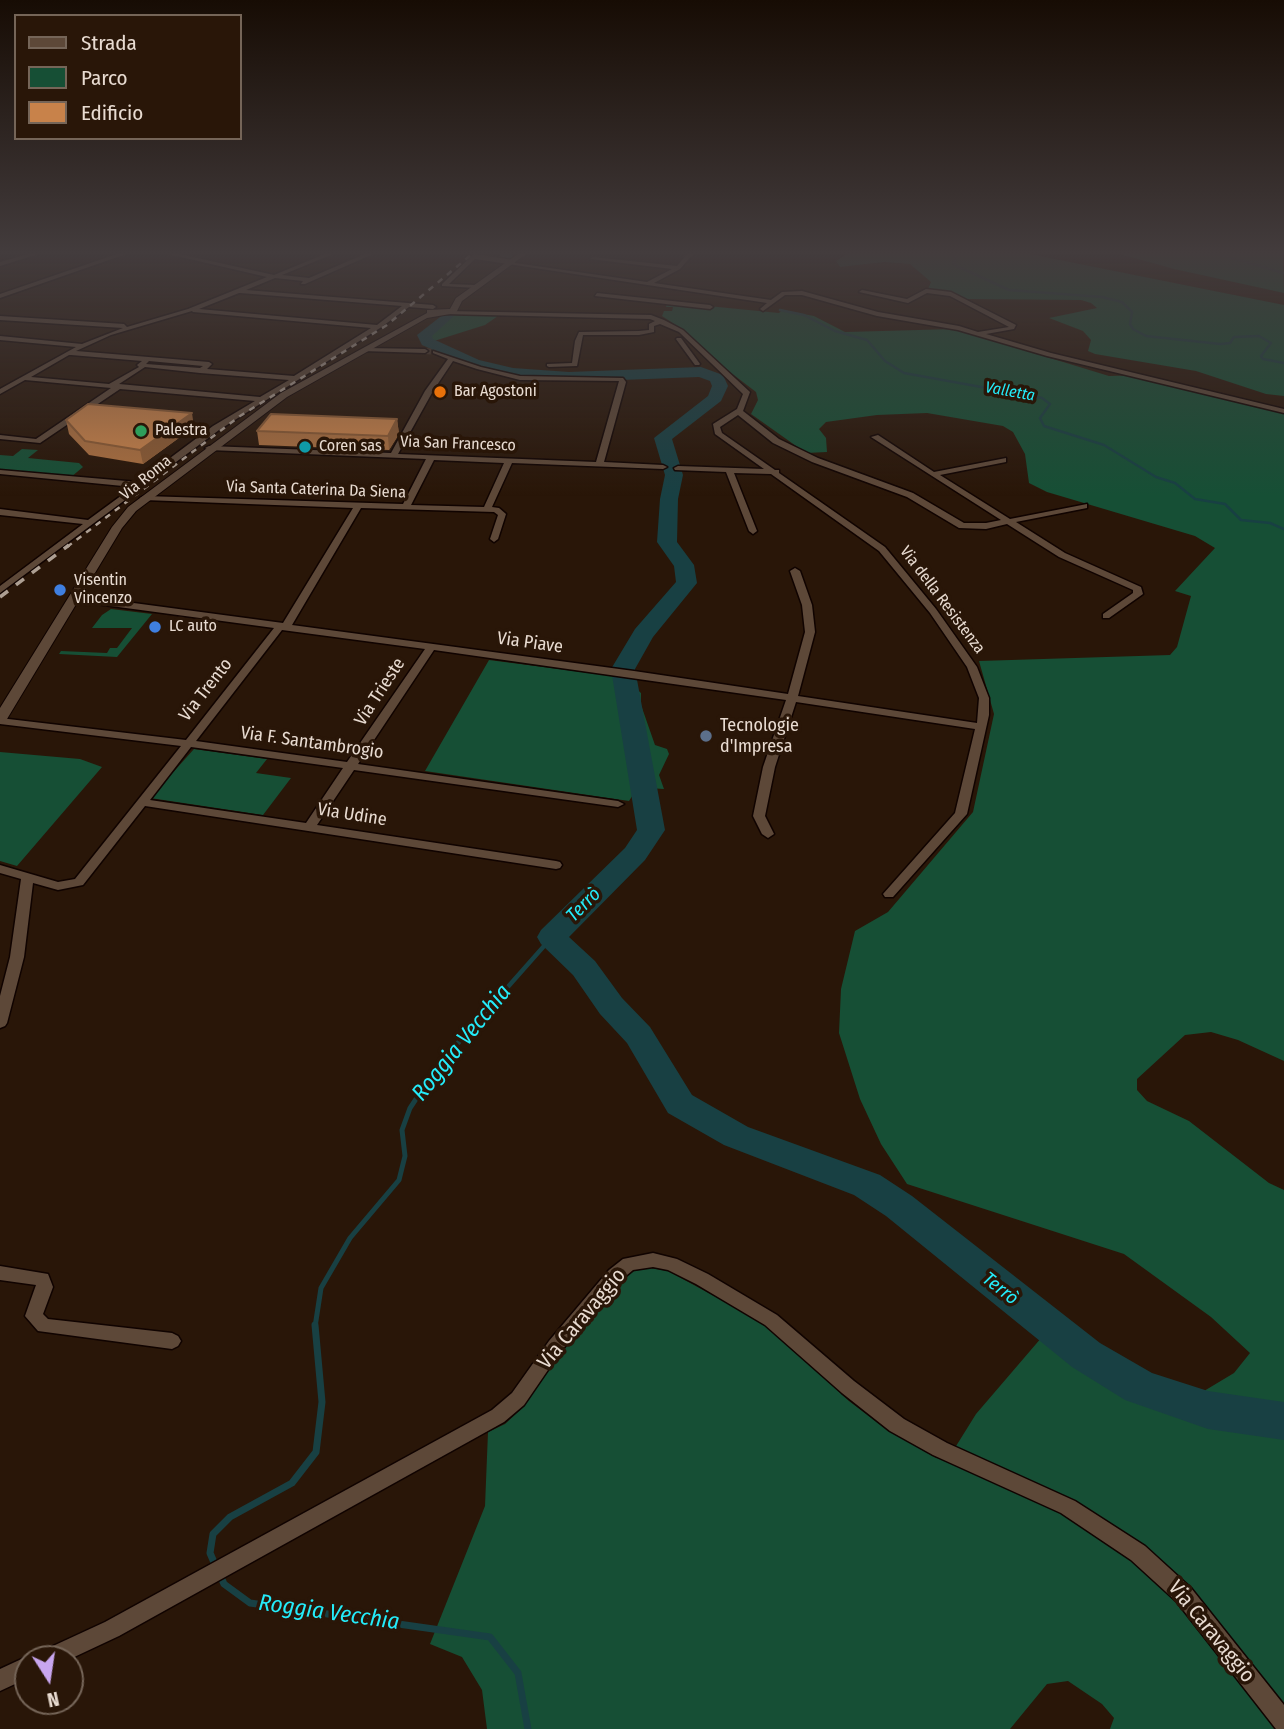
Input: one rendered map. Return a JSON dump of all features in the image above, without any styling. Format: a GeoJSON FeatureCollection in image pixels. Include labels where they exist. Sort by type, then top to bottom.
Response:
{"type":"FeatureCollection","features":[{"type":"Feature","properties":{"kind":"street"},"geometry":{"type":"LineString","coordinates":[[0,392],[4,386],[67,353],[110,335]]}},
{"type":"Feature","properties":{"kind":"street"},"geometry":{"type":"LineString","coordinates":[[0,590],[88,522],[258,399],[365,335]]}},
{"type":"Feature","properties":{"kind":"street","name":"Via Roma"},"geometry":{"type":"LineString","coordinates":[[0,720],[119,523],[144,498],[284,395],[393,335]]}},
{"type":"Feature","properties":{"kind":"street"},"geometry":{"type":"LineString","coordinates":[[549,365],[575,365],[581,335]]}},
{"type":"Feature","properties":{"kind":"street"},"geometry":{"type":"LineString","coordinates":[[674,335],[697,363]]}},
{"type":"Feature","properties":{"kind":"street"},"geometry":{"type":"LineString","coordinates":[[686,335],[743,389],[747,398],[738,411],[776,441],[815,460],[910,495],[954,524],[975,527],[1084,506]]}},
{"type":"Feature","properties":{"kind":"street"},"geometry":{"type":"LineString","coordinates":[[983,335],[1049,355],[1284,411]]}},
{"type":"Feature","properties":{"kind":"street"},"geometry":{"type":"LineString","coordinates":[[0,338],[84,346]]}},
{"type":"Feature","properties":{"kind":"street"},"geometry":{"type":"LineString","coordinates":[[365,350],[425,351]]}},
{"type":"Feature","properties":{"kind":"street"},"geometry":{"type":"LineString","coordinates":[[435,352],[520,378],[621,379],[623,382],[598,465]]}},
{"type":"Feature","properties":{"kind":"street"},"geometry":{"type":"LineString","coordinates":[[67,353],[209,364],[198,372]]}},
{"type":"Feature","properties":{"kind":"street"},"geometry":{"type":"LineString","coordinates":[[0,437],[37,441],[116,386],[148,359]]}},
{"type":"Feature","properties":{"kind":"street"},"geometry":{"type":"LineString","coordinates":[[393,456],[429,391],[451,359]]}},
{"type":"Feature","properties":{"kind":"street"},"geometry":{"type":"LineString","coordinates":[[141,367],[293,378]]}},
{"type":"Feature","properties":{"kind":"street"},"geometry":{"type":"LineString","coordinates":[[24,377],[258,399]]}},
{"type":"Feature","properties":{"kind":"street","name":"Via della Resistenza"},"geometry":{"type":"LineString","coordinates":[[738,411],[718,425],[716,431],[882,549],[970,663],[984,698],[966,801],[959,817],[889,894]]}},
{"type":"Feature","properties":{"kind":"street"},"geometry":{"type":"LineString","coordinates":[[875,437],[1062,555],[1138,589],[1138,594],[1106,615]]}},
{"type":"Feature","properties":{"kind":"street","name":"Via San Francesco"},"geometry":{"type":"LineString","coordinates":[[209,448],[663,467]]}},
{"type":"Feature","properties":{"kind":"street"},"geometry":{"type":"LineString","coordinates":[[406,507],[430,457]]}},
{"type":"Feature","properties":{"kind":"street"},"geometry":{"type":"LineString","coordinates":[[937,477],[936,474],[941,472],[1003,460]]}},
{"type":"Feature","properties":{"kind":"street"},"geometry":{"type":"LineString","coordinates":[[494,539],[502,514],[487,510],[509,461]]}},
{"type":"Feature","properties":{"kind":"street"},"geometry":{"type":"LineString","coordinates":[[678,468],[776,472]]}},
{"type":"Feature","properties":{"kind":"street"},"geometry":{"type":"LineString","coordinates":[[729,471],[752,531]]}},
{"type":"Feature","properties":{"kind":"street"},"geometry":{"type":"LineString","coordinates":[[0,472],[140,485]]}},
{"type":"Feature","properties":{"kind":"street","name":"Via Santa Caterina Da Siena"},"geometry":{"type":"LineString","coordinates":[[144,498],[487,510]]}},
{"type":"Feature","properties":{"kind":"street","name":"Via Trento"},"geometry":{"type":"LineString","coordinates":[[162,775],[283,628],[359,505]]}},
{"type":"Feature","properties":{"kind":"street"},"geometry":{"type":"LineString","coordinates":[[0,512],[88,522]]}},
{"type":"Feature","properties":{"kind":"street"},"geometry":{"type":"LineString","coordinates":[[0,523],[13,514]]}},
{"type":"Feature","properties":{"kind":"street"},"geometry":{"type":"LineString","coordinates":[[768,834],[759,816],[769,767],[808,642],[810,623],[795,571]]}},
{"type":"Feature","properties":{"kind":"street","name":"Via Piave"},"geometry":{"type":"LineString","coordinates":[[74,598],[634,674],[981,727]]}},
{"type":"Feature","properties":{"kind":"street","name":"Via Trieste"},"geometry":{"type":"LineString","coordinates":[[310,826],[431,647]]}},
{"type":"Feature","properties":{"kind":"street","name":"Via F. Santambrogio"},"geometry":{"type":"LineString","coordinates":[[0,720],[187,743],[618,804]]}},
{"type":"Feature","properties":{"kind":"street"},"geometry":{"type":"LineString","coordinates":[[0,869],[62,886],[79,882],[162,775]]}},
{"type":"Feature","properties":{"kind":"street","name":"Via Udine"},"geometry":{"type":"LineString","coordinates":[[142,802],[556,865]]}},
{"type":"Feature","properties":{"kind":"street"},"geometry":{"type":"LineString","coordinates":[[0,1023],[19,947],[28,877]]}},
{"type":"Feature","properties":{"kind":"street","name":"Via Caravaggio"},"geometry":{"type":"LineString","coordinates":[[77,1645],[112,1629],[498,1416],[517,1399],[555,1346],[615,1275],[634,1262],[659,1261],[714,1285],[771,1320],[856,1394],[904,1429],[1068,1507],[1138,1553],[1184,1595],[1284,1722]]}},
{"type":"Feature","properties":{"kind":"street"},"geometry":{"type":"LineString","coordinates":[[0,1273],[42,1279],[45,1287],[34,1316],[44,1326],[172,1341]]}},
{"type":"Feature","properties":{"kind":"green space"},"geometry":{"type":"Polygon","coordinates":[[[428,335],[454,335],[431,342],[428,335]]]}},
{"type":"Feature","properties":{"kind":"green space"},"geometry":{"type":"Polygon","coordinates":[[[689,335],[974,335],[1109,376],[1141,375],[1284,410],[1284,1061],[1238,1040],[1211,1032],[1185,1035],[1137,1079],[1137,1090],[1147,1101],[1189,1121],[1269,1183],[1284,1190],[1284,1729],[1110,1729],[1114,1718],[1102,1704],[1068,1681],[1047,1684],[1010,1729],[487,1729],[482,1690],[462,1657],[430,1644],[485,1506],[488,1432],[505,1424],[520,1410],[556,1359],[626,1276],[634,1271],[651,1268],[668,1271],[740,1310],[773,1331],[849,1401],[882,1426],[936,1458],[948,1459],[976,1414],[1042,1337],[1096,1371],[1158,1403],[1204,1391],[1234,1373],[1250,1353],[1211,1317],[1124,1254],[907,1184],[881,1144],[860,1099],[839,1033],[841,989],[855,931],[888,912],[973,812],[994,714],[979,661],[1170,655],[1177,647],[1191,596],[1175,591],[1215,548],[1195,536],[1047,492],[1029,483],[1025,454],[1013,432],[1003,426],[927,413],[877,415],[826,422],[819,429],[826,438],[827,452],[806,453],[751,414],[758,400],[756,392],[709,356],[689,335]]]}},
{"type":"Feature","properties":{"kind":"green space"},"geometry":{"type":"Polygon","coordinates":[[[1086,335],[1284,335],[1284,396],[1266,394],[1196,371],[1095,354],[1088,351],[1091,340],[1086,335]]]}},
{"type":"Feature","properties":{"kind":"green space"},"geometry":{"type":"Polygon","coordinates":[[[22,449],[38,450],[28,458],[79,463],[83,467],[71,477],[0,470],[0,455],[13,456],[22,449]]]}},
{"type":"Feature","properties":{"kind":"green space"},"geometry":{"type":"Polygon","coordinates":[[[111,609],[152,614],[117,657],[59,654],[61,651],[107,653],[110,648],[117,648],[132,628],[92,628],[102,615],[111,609]]]}},
{"type":"Feature","properties":{"kind":"green space"},"geometry":{"type":"Polygon","coordinates":[[[489,660],[621,677],[625,734],[628,739],[626,748],[628,759],[637,766],[638,778],[638,787],[629,801],[425,771],[489,660]]]}},
{"type":"Feature","properties":{"kind":"green space"},"geometry":{"type":"Polygon","coordinates":[[[629,683],[641,693],[641,705],[655,745],[667,749],[669,754],[659,775],[664,789],[648,788],[634,730],[629,683]]]}},
{"type":"Feature","properties":{"kind":"green space"},"geometry":{"type":"Polygon","coordinates":[[[194,749],[267,759],[256,773],[291,778],[263,815],[150,798],[194,749]]]}},
{"type":"Feature","properties":{"kind":"green space"},"geometry":{"type":"Polygon","coordinates":[[[0,752],[80,759],[102,767],[17,866],[0,861],[0,752]]]}},
{"type":"Feature","properties":{"kind":"building"},"geometry":{"type":"Polygon","coordinates":[[[88,404],[192,413],[140,450],[85,441],[66,420],[88,404]]]}},
{"type":"Feature","properties":{"kind":"building"},"geometry":{"type":"Polygon","coordinates":[[[271,414],[397,419],[388,436],[257,431],[271,414]]]}},
{"type":"Feature","properties":{"kind":"waterway","name":"Terrò"},"geometry":{"type":"LineString","coordinates":[[424,335],[427,342],[474,363],[513,373],[569,377],[701,372],[717,378],[720,386],[715,398],[663,438],[674,475],[669,499],[667,542],[669,549],[684,565],[687,583],[643,634],[623,669],[630,722],[651,830],[635,854],[552,937],[584,968],[611,1006],[639,1035],[680,1104],[736,1136],[867,1185],[899,1206],[1086,1355],[1140,1387],[1208,1410],[1284,1421]]}},
{"type":"Feature","properties":{"kind":"waterway","name":"Valletta"},"geometry":{"type":"LineString","coordinates":[[848,335],[867,340],[885,361],[904,373],[1042,398],[1050,404],[1040,418],[1044,426],[1104,445],[1156,477],[1175,483],[1195,499],[1225,504],[1241,520],[1270,523],[1284,529]]}},
{"type":"Feature","properties":{"kind":"waterway"},"geometry":{"type":"LineString","coordinates":[[1144,335],[1220,344],[1230,343],[1234,337],[1259,336],[1271,343],[1261,356],[1263,359],[1284,363]]}},
{"type":"Feature","properties":{"kind":"waterway","name":"Roggia Vecchia"},"geometry":{"type":"LineString","coordinates":[[491,1006],[552,937]]}},
{"type":"Feature","properties":{"kind":"waterway","name":"Roggia Vecchia"},"geometry":{"type":"LineString","coordinates":[[315,1326],[321,1288],[350,1238],[399,1180],[405,1156],[402,1130],[410,1108],[437,1067],[492,1004]]}},
{"type":"Feature","properties":{"kind":"waterway","name":"Roggia Vecchia"},"geometry":{"type":"LineString","coordinates":[[216,1567],[210,1553],[213,1534],[230,1517],[292,1483],[316,1452],[322,1402],[315,1326]]}},
{"type":"Feature","properties":{"kind":"waterway","name":"Roggia Vecchia"},"geometry":{"type":"LineString","coordinates":[[220,1575],[224,1584],[250,1603],[490,1637],[518,1673],[528,1729]]}},
{"type":"Feature","properties":{"kind":"tunnel"},"geometry":{"type":"LineString","coordinates":[[425,351],[435,352]]}},
{"type":"Feature","properties":{"kind":"railway"},"geometry":{"type":"LineString","coordinates":[[67,547],[240,416],[371,335]]}},
{"type":"Feature","properties":{"kind":"railway"},"geometry":{"type":"LineString","coordinates":[[0,597],[69,545]]}},
{"type":"Feature","properties":{"kind":"place","name":"Bar Agostoni"},"geometry":{"type":"Point","coordinates":[440,392]}},
{"type":"Feature","properties":{"kind":"place","name":"Palestra"},"geometry":{"type":"Point","coordinates":[141,431]}},
{"type":"Feature","properties":{"kind":"place","name":"Coren sas"},"geometry":{"type":"Point","coordinates":[305,447]}},
{"type":"Feature","properties":{"kind":"place","name":"Visentin Vincenzo"},"geometry":{"type":"Point","coordinates":[60,590]}},
{"type":"Feature","properties":{"kind":"place","name":"LC auto"},"geometry":{"type":"Point","coordinates":[155,627]}},
{"type":"Feature","properties":{"kind":"place","name":"Tecnologie d'Impresa"},"geometry":{"type":"Point","coordinates":[706,736]}}]}
